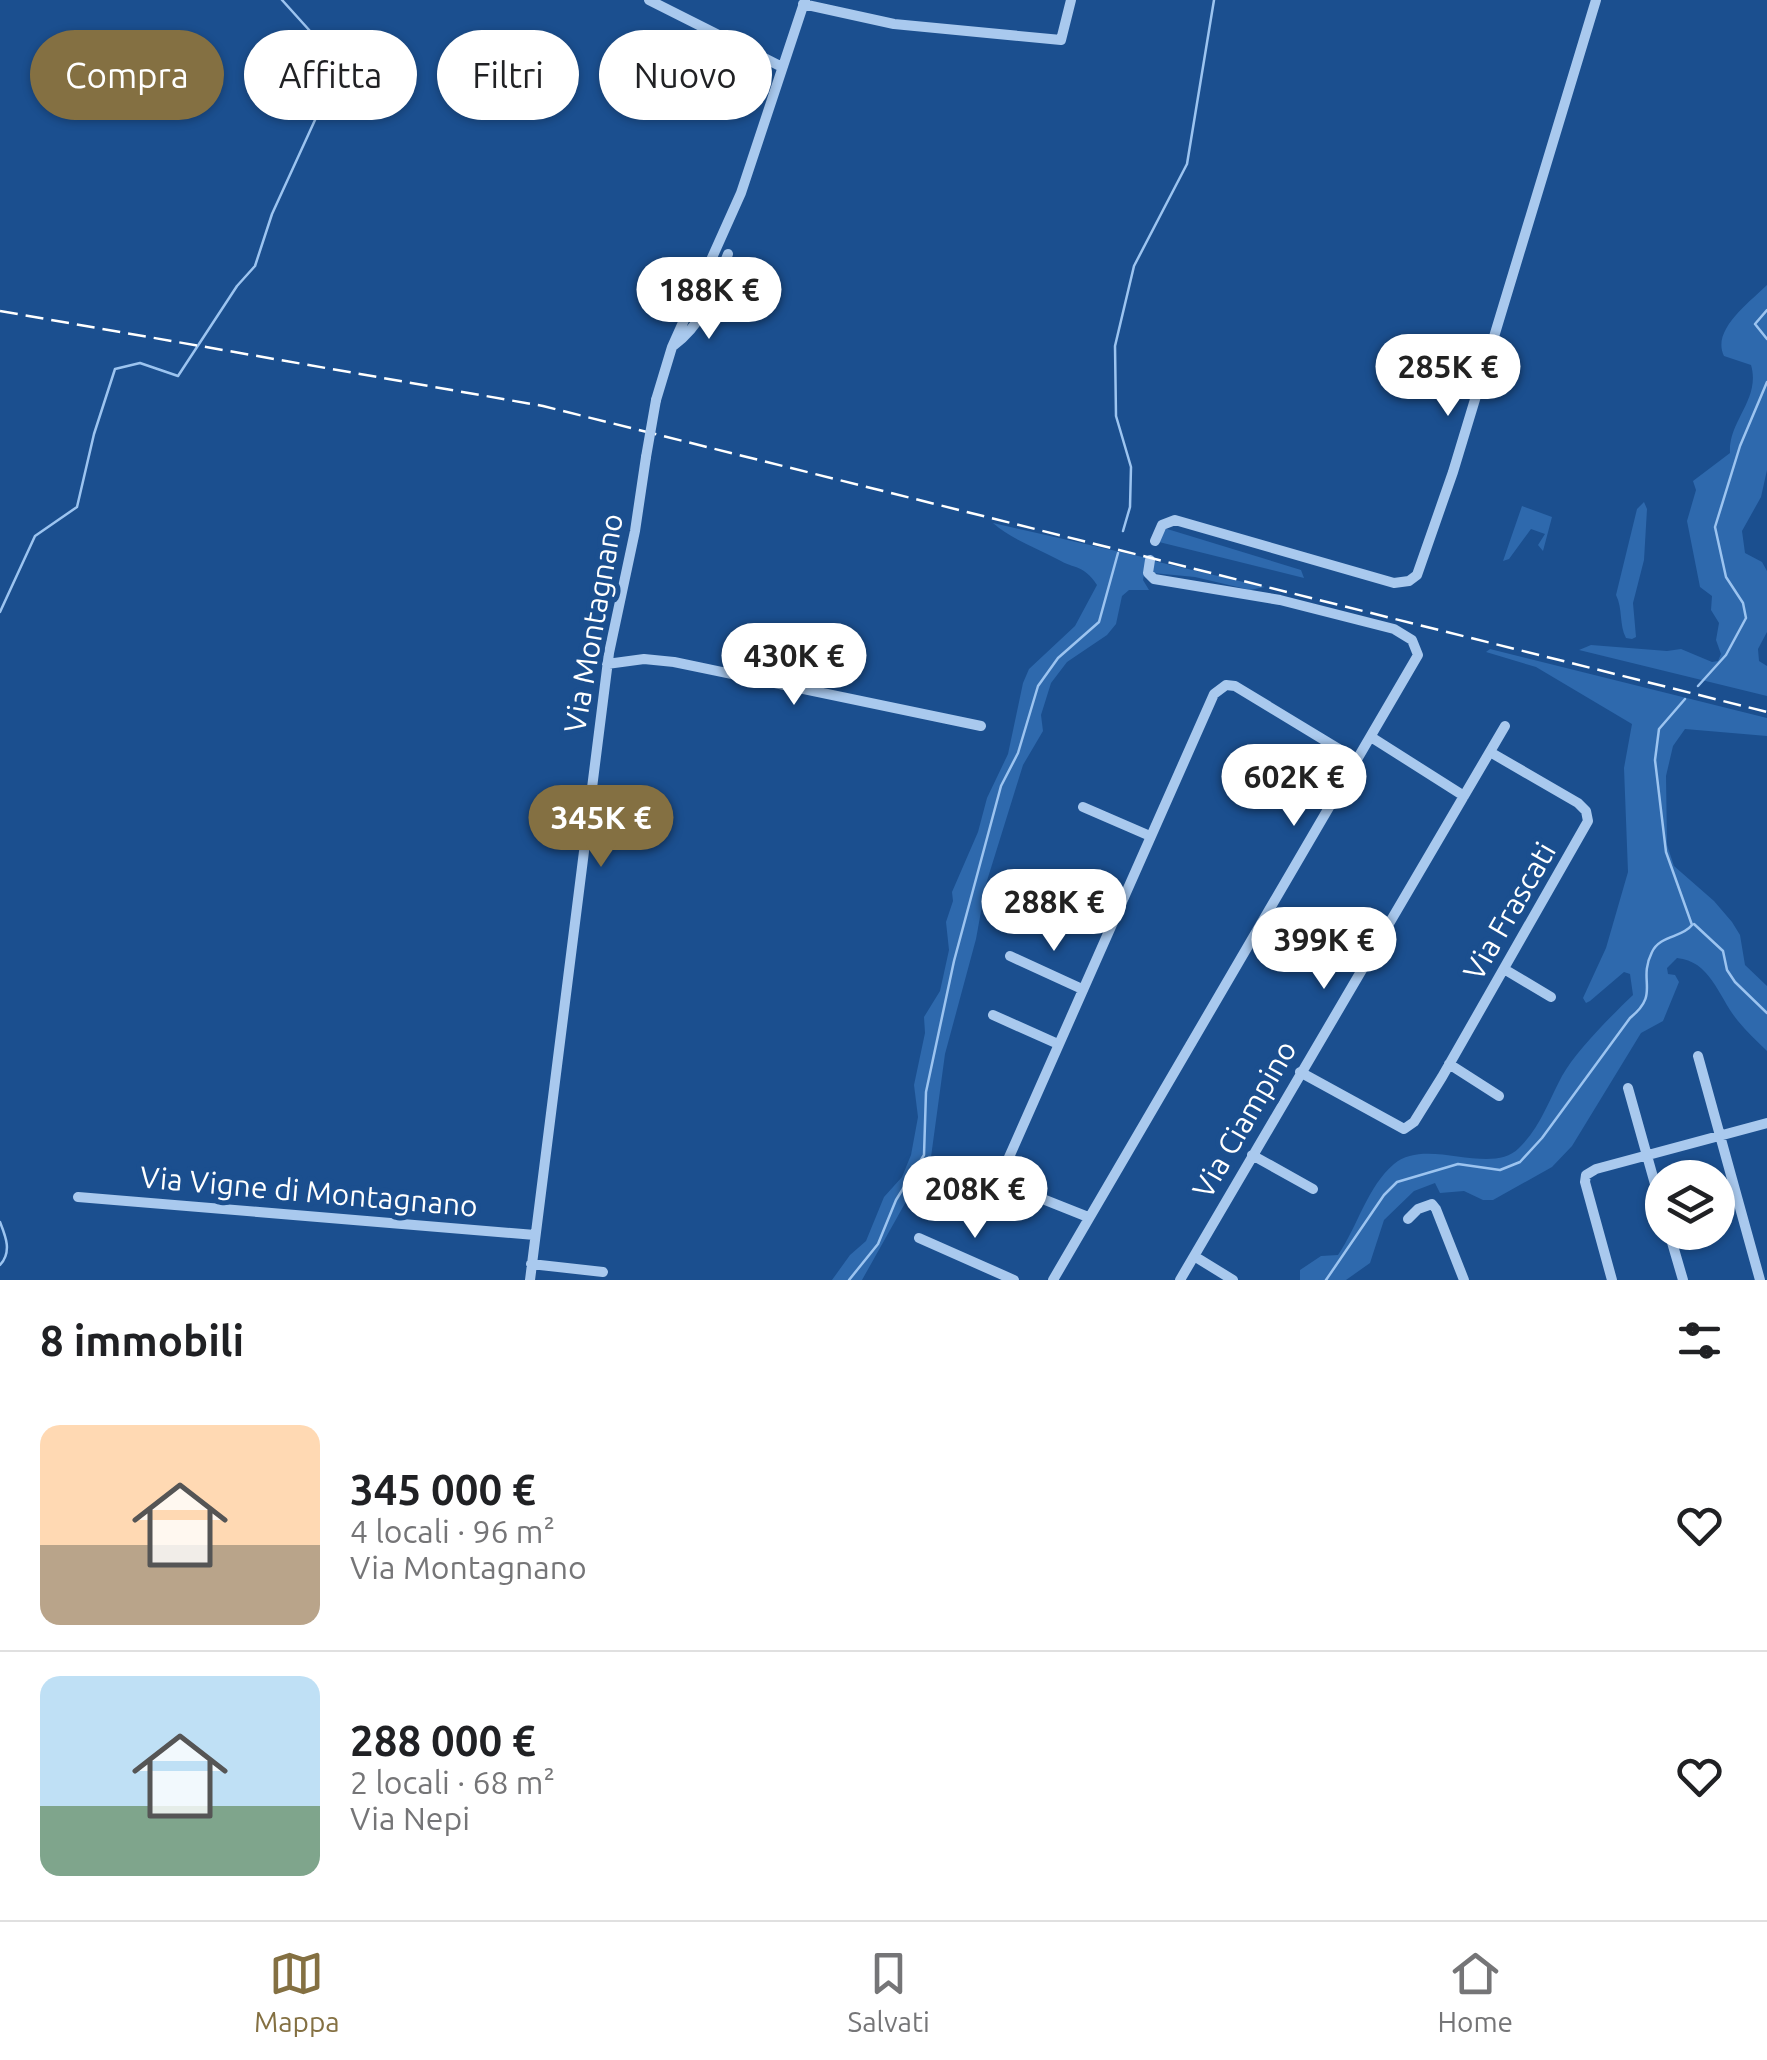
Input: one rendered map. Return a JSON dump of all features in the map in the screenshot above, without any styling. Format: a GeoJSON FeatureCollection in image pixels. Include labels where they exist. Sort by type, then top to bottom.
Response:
{"type":"FeatureCollection","features":[{"type":"Feature","properties":{"kind":"street"},"geometry":{"type":"LineString","coordinates":[[649,0],[780,66]]}},
{"type":"Feature","properties":{"kind":"street"},"geometry":{"type":"LineString","coordinates":[[804,2],[885,23],[1060,43],[1071,0]]}},
{"type":"Feature","properties":{"kind":"street"},"geometry":{"type":"LineString","coordinates":[[1155,541],[1162,525],[1174,520],[1394,583],[1418,575],[1596,0]]}},
{"type":"Feature","properties":{"kind":"street","name":"Via Montagnano"},"geometry":{"type":"LineString","coordinates":[[530,1280],[607,664],[636,531],[656,400],[672,347],[739,198],[804,2]]}},
{"type":"Feature","properties":{"kind":"street"},"geometry":{"type":"LineString","coordinates":[[672,347],[704,315],[728,254]]}},
{"type":"Feature","properties":{"kind":"street"},"geometry":{"type":"LineString","coordinates":[[1053,1280],[1416,660],[1418,649],[1410,638],[1394,629],[1292,603],[1158,580],[1149,575],[1150,560]]}},
{"type":"Feature","properties":{"kind":"street"},"geometry":{"type":"LineString","coordinates":[[607,664],[649,659],[674,662],[981,726]]}},
{"type":"Feature","properties":{"kind":"street"},"geometry":{"type":"LineString","coordinates":[[1088,1217],[1014,1188],[1001,1177],[1211,700],[1226,685],[1235,686],[1357,760]]}},
{"type":"Feature","properties":{"kind":"street","name":"Via Ciampino"},"geometry":{"type":"LineString","coordinates":[[1180,1280],[1505,726]]}},
{"type":"Feature","properties":{"kind":"street"},"geometry":{"type":"LineString","coordinates":[[1371,737],[1464,796]]}},
{"type":"Feature","properties":{"kind":"street","name":"Via Frascati"},"geometry":{"type":"LineString","coordinates":[[1300,1072],[1404,1129],[1414,1122],[1449,1064],[1588,821],[1586,810],[1578,803],[1490,752]]}},
{"type":"Feature","properties":{"kind":"street"},"geometry":{"type":"LineString","coordinates":[[1084,807],[1150,836]]}},
{"type":"Feature","properties":{"kind":"street"},"geometry":{"type":"LineString","coordinates":[[1010,956],[1082,989]]}},
{"type":"Feature","properties":{"kind":"street"},"geometry":{"type":"LineString","coordinates":[[1504,969],[1551,997]]}},
{"type":"Feature","properties":{"kind":"street"},"geometry":{"type":"LineString","coordinates":[[993,1015],[1058,1044]]}},
{"type":"Feature","properties":{"kind":"street"},"geometry":{"type":"LineString","coordinates":[[1698,1056],[1760,1280]]}},
{"type":"Feature","properties":{"kind":"street"},"geometry":{"type":"LineString","coordinates":[[1449,1064],[1499,1096]]}},
{"type":"Feature","properties":{"kind":"street"},"geometry":{"type":"LineString","coordinates":[[1628,1088],[1649,1160]]}},
{"type":"Feature","properties":{"kind":"street"},"geometry":{"type":"LineString","coordinates":[[1612,1280],[1584,1178],[1596,1169],[1767,1123]]}},
{"type":"Feature","properties":{"kind":"street"},"geometry":{"type":"LineString","coordinates":[[1252,1155],[1313,1190]]}},
{"type":"Feature","properties":{"kind":"street","name":"Via Vigne di Montagnano"},"geometry":{"type":"LineString","coordinates":[[78,1196],[535,1234]]}},
{"type":"Feature","properties":{"kind":"street"},"geometry":{"type":"LineString","coordinates":[[1408,1219],[1432,1204],[1464,1280]]}},
{"type":"Feature","properties":{"kind":"street"},"geometry":{"type":"LineString","coordinates":[[919,1238],[1014,1280]]}},
{"type":"Feature","properties":{"kind":"street"},"geometry":{"type":"LineString","coordinates":[[1674,1250],[1683,1280]]}},
{"type":"Feature","properties":{"kind":"street"},"geometry":{"type":"LineString","coordinates":[[1194,1256],[1234,1280]]}},
{"type":"Feature","properties":{"kind":"street"},"geometry":{"type":"LineString","coordinates":[[531,1264],[603,1272]]}},
{"type":"Feature","properties":{"kind":"shaded area"},"geometry":{"type":"Polygon","coordinates":[[[1767,285],[1767,470],[1761,497],[1742,531],[1745,553],[1762,562],[1767,571],[1767,632],[1758,649],[1759,661],[1767,666],[1767,696],[1579,650],[1591,645],[1681,649],[1718,661],[1719,623],[1711,610],[1712,596],[1700,587],[1687,521],[1696,490],[1693,481],[1730,453],[1734,431],[1752,389],[1751,365],[1724,356],[1723,336],[1734,317],[1767,285]]]}},
{"type":"Feature","properties":{"kind":"shaded area"},"geometry":{"type":"Polygon","coordinates":[[[1644,502],[1644,560],[1633,603],[1636,637],[1632,639],[1624,633],[1616,595],[1637,509],[1644,502]]]}},
{"type":"Feature","properties":{"kind":"shaded area"},"geometry":{"type":"Polygon","coordinates":[[[1522,506],[1552,517],[1543,551],[1538,545],[1545,534],[1531,529],[1509,559],[1503,561],[1522,506]]]}},
{"type":"Feature","properties":{"kind":"shaded area"},"geometry":{"type":"Polygon","coordinates":[[[993,523],[1147,558],[1143,580],[1149,590],[1129,590],[1122,596],[1116,624],[1107,635],[1067,662],[1051,683],[1041,715],[1043,731],[1023,765],[986,884],[976,939],[945,1054],[931,1157],[862,1280],[832,1280],[866,1241],[884,1197],[902,1177],[911,1155],[918,1117],[914,1085],[925,1033],[924,1017],[940,991],[949,950],[946,922],[952,892],[1008,754],[1023,683],[1029,669],[1075,626],[1097,585],[1083,570],[1024,543],[993,523]]]}},
{"type":"Feature","properties":{"kind":"shaded area"},"geometry":{"type":"Polygon","coordinates":[[[1164,528],[1301,570],[1304,578],[1159,542],[1164,528]]]}},
{"type":"Feature","properties":{"kind":"shaded area"},"geometry":{"type":"Polygon","coordinates":[[[1154,561],[1265,587],[1250,590],[1195,577],[1153,573],[1154,561]]]}},
{"type":"Feature","properties":{"kind":"shaded area"},"geometry":{"type":"Polygon","coordinates":[[[1490,649],[1767,718],[1767,736],[1685,729],[1673,746],[1666,776],[1667,845],[1674,866],[1732,922],[1740,935],[1745,965],[1767,986],[1767,1051],[1738,1021],[1706,973],[1677,958],[1667,968],[1668,974],[1675,975],[1679,982],[1663,1021],[1641,1033],[1572,1146],[1552,1167],[1493,1200],[1464,1191],[1440,1193],[1435,1183],[1414,1191],[1384,1220],[1370,1263],[1346,1280],[1300,1280],[1300,1270],[1321,1256],[1338,1255],[1370,1195],[1394,1164],[1423,1154],[1492,1159],[1519,1148],[1576,1056],[1633,995],[1630,974],[1624,972],[1590,1001],[1586,1003],[1583,998],[1606,948],[1628,872],[1624,768],[1632,724],[1536,667],[1486,652],[1490,649]]]}},
{"type":"Feature","properties":{"kind":"waterway"},"geometry":{"type":"LineString","coordinates":[[0,612],[35,536],[77,507],[115,369],[140,363],[178,376],[237,286],[255,266],[272,214],[331,85],[319,41],[282,0]]}},
{"type":"Feature","properties":{"kind":"waterway"},"geometry":{"type":"LineString","coordinates":[[1123,531],[1130,507],[1131,467],[1116,416],[1115,346],[1134,266],[1187,164],[1214,0]]}},
{"type":"Feature","properties":{"kind":"waterway"},"geometry":{"type":"LineString","coordinates":[[1767,310],[1755,324],[1767,339]]}},
{"type":"Feature","properties":{"kind":"waterway"},"geometry":{"type":"LineString","coordinates":[[1698,686],[1726,655],[1746,618],[1743,603],[1726,577],[1715,527],[1740,446],[1767,382]]}},
{"type":"Feature","properties":{"kind":"waterway"},"geometry":{"type":"LineString","coordinates":[[849,1280],[878,1244],[896,1200],[924,1155],[926,1092],[954,961],[1001,786],[1018,753],[1038,686],[1058,658],[1099,622],[1118,553]]}},
{"type":"Feature","properties":{"kind":"waterway"},"geometry":{"type":"LineString","coordinates":[[1326,1280],[1397,1182],[1458,1164],[1500,1170],[1520,1162],[1639,1009],[1647,994],[1648,962],[1656,946],[1692,925],[1666,852],[1655,760],[1659,729],[1685,699]]}},
{"type":"Feature","properties":{"kind":"waterway"},"geometry":{"type":"LineString","coordinates":[[1694,924],[1723,951],[1727,970],[1735,982],[1767,1013]]}},
{"type":"Feature","properties":{"kind":"waterway"},"geometry":{"type":"LineString","coordinates":[[0,1222],[7,1250],[0,1265]]}},
{"type":"Feature","properties":{"kind":"railway"},"geometry":{"type":"LineString","coordinates":[[0,311],[543,406],[1767,712]]}}]}
